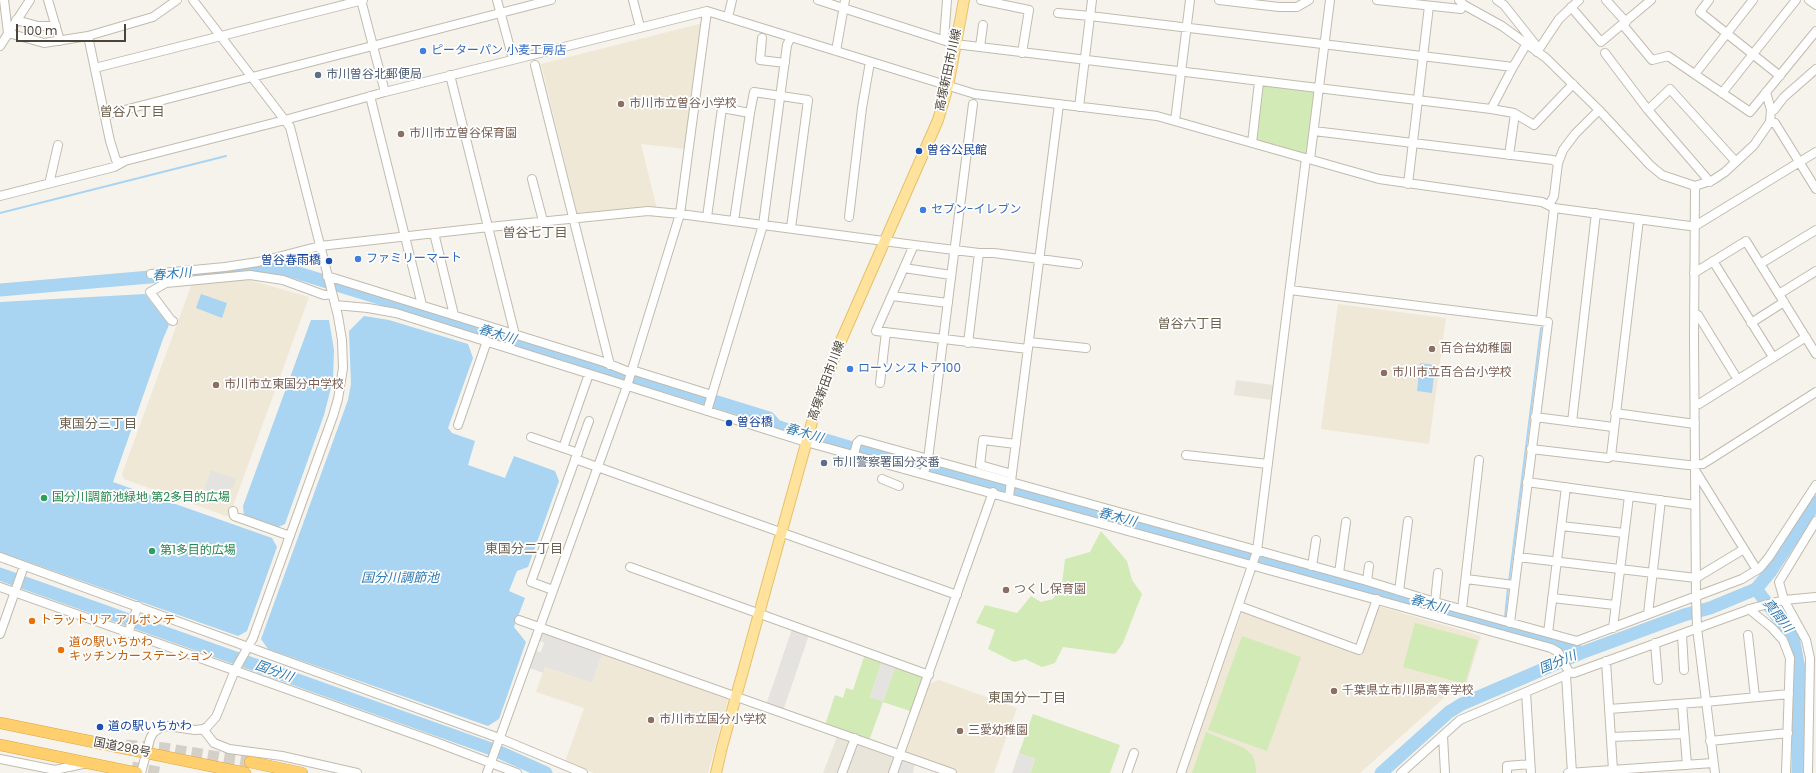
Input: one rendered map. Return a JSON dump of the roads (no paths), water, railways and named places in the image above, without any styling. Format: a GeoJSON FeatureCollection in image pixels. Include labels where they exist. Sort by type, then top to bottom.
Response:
{"type":"FeatureCollection","features":[{"type":"Feature","properties":{"kind":"highway","name":"国道298号"},"geometry":{"type":"LineString","coordinates":[[0,724],[245,773]]}},
{"type":"Feature","properties":{"kind":"highway","name":"国道298号"},"geometry":{"type":"LineString","coordinates":[[0,745],[137,773]]}},
{"type":"Feature","properties":{"kind":"highway"},"geometry":{"type":"LineString","coordinates":[[250,762],[302,773]]}},
{"type":"Feature","properties":{"kind":"main road","name":"高塚新田市川線"},"geometry":{"type":"LineString","coordinates":[[716,773],[736,696],[826,376],[934,130],[948,86],[964,0]]}},
{"type":"Feature","properties":{"kind":"street"},"geometry":{"type":"LineString","coordinates":[[4,0],[8,34]]}},
{"type":"Feature","properties":{"kind":"street"},"geometry":{"type":"LineString","coordinates":[[0,46],[30,0]]}},
{"type":"Feature","properties":{"kind":"street"},"geometry":{"type":"LineString","coordinates":[[48,0],[60,41]]}},
{"type":"Feature","properties":{"kind":"street"},"geometry":{"type":"LineString","coordinates":[[8,34],[35,42],[44,43],[88,36],[153,17],[178,0]]}},
{"type":"Feature","properties":{"kind":"street"},"geometry":{"type":"LineString","coordinates":[[141,773],[153,733],[161,727],[167,726],[195,730],[202,729],[207,727],[216,717],[236,669],[247,650],[290,536],[338,399],[343,355],[340,326],[290,127],[193,0]]}},
{"type":"Feature","properties":{"kind":"street"},"geometry":{"type":"LineString","coordinates":[[95,68],[222,37],[362,0],[385,92]]}},
{"type":"Feature","properties":{"kind":"street"},"geometry":{"type":"LineString","coordinates":[[497,0],[513,59]]}},
{"type":"Feature","properties":{"kind":"street"},"geometry":{"type":"LineString","coordinates":[[104,115],[551,0]]}},
{"type":"Feature","properties":{"kind":"street"},"geometry":{"type":"LineString","coordinates":[[633,0],[640,27]]}},
{"type":"Feature","properties":{"kind":"street"},"geometry":{"type":"LineString","coordinates":[[728,17],[732,0]]}},
{"type":"Feature","properties":{"kind":"street"},"geometry":{"type":"LineString","coordinates":[[818,0],[844,4],[955,44],[1084,61],[1491,109],[1515,114],[1534,125],[1573,84]]}},
{"type":"Feature","properties":{"kind":"street"},"geometry":{"type":"LineString","coordinates":[[944,40],[947,0]]}},
{"type":"Feature","properties":{"kind":"street"},"geometry":{"type":"LineString","coordinates":[[981,0],[1028,10],[1022,53]]}},
{"type":"Feature","properties":{"kind":"street"},"geometry":{"type":"LineString","coordinates":[[1079,107],[1092,0]]}},
{"type":"Feature","properties":{"kind":"street"},"geometry":{"type":"LineString","coordinates":[[1175,121],[1190,0]]}},
{"type":"Feature","properties":{"kind":"street"},"geometry":{"type":"LineString","coordinates":[[1219,0],[1278,7],[1297,7],[1309,0]]}},
{"type":"Feature","properties":{"kind":"street"},"geometry":{"type":"LineString","coordinates":[[1181,773],[1257,551],[1290,290],[1308,158],[1314,131],[1330,0]]}},
{"type":"Feature","properties":{"kind":"street"},"geometry":{"type":"LineString","coordinates":[[1381,0],[1461,9],[1462,3],[1502,26],[1526,45],[1538,51]]}},
{"type":"Feature","properties":{"kind":"street"},"geometry":{"type":"LineString","coordinates":[[1497,0],[1504,5],[1538,51],[1573,84],[1650,165],[1662,175],[1695,186],[1710,182],[1725,172],[1754,145],[1770,122],[1771,110],[1766,92]]}},
{"type":"Feature","properties":{"kind":"street"},"geometry":{"type":"LineString","coordinates":[[1538,51],[1559,19],[1579,0]]}},
{"type":"Feature","properties":{"kind":"street"},"geometry":{"type":"LineString","coordinates":[[1606,0],[1652,60],[1668,56],[1750,112],[1816,31]]}},
{"type":"Feature","properties":{"kind":"street"},"geometry":{"type":"LineString","coordinates":[[1572,7],[1601,42],[1652,0]]}},
{"type":"Feature","properties":{"kind":"street"},"geometry":{"type":"LineString","coordinates":[[1709,0],[1700,12],[1780,76]]}},
{"type":"Feature","properties":{"kind":"street"},"geometry":{"type":"LineString","coordinates":[[1695,74],[1752,0]]}},
{"type":"Feature","properties":{"kind":"street"},"geometry":{"type":"LineString","coordinates":[[1722,93],[1796,0]]}},
{"type":"Feature","properties":{"kind":"street"},"geometry":{"type":"LineString","coordinates":[[1809,0],[1816,6]]}},
{"type":"Feature","properties":{"kind":"street"},"geometry":{"type":"LineString","coordinates":[[836,51],[844,4]]}},
{"type":"Feature","properties":{"kind":"street"},"geometry":{"type":"LineString","coordinates":[[1408,184],[1429,6]]}},
{"type":"Feature","properties":{"kind":"street"},"geometry":{"type":"LineString","coordinates":[[487,773],[630,377],[680,214],[707,11]]}},
{"type":"Feature","properties":{"kind":"street"},"geometry":{"type":"LineString","coordinates":[[0,196],[114,167],[120,162],[285,120],[385,92],[707,11],[975,94],[1157,116],[1379,179],[1542,202],[1552,207],[1694,226],[1816,152]]}},
{"type":"Feature","properties":{"kind":"street"},"geometry":{"type":"LineString","coordinates":[[1058,13],[1187,27],[1513,67]]}},
{"type":"Feature","properties":{"kind":"street"},"geometry":{"type":"LineString","coordinates":[[16,20],[38,26],[56,26]]}},
{"type":"Feature","properties":{"kind":"street"},"geometry":{"type":"LineString","coordinates":[[980,47],[983,25]]}},
{"type":"Feature","properties":{"kind":"street"},"geometry":{"type":"LineString","coordinates":[[88,36],[110,142],[116,160],[120,162]]}},
{"type":"Feature","properties":{"kind":"street"},"geometry":{"type":"LineString","coordinates":[[710,402],[763,225],[787,45],[791,36]]}},
{"type":"Feature","properties":{"kind":"street"},"geometry":{"type":"LineString","coordinates":[[762,38],[760,60],[785,63]]}},
{"type":"Feature","properties":{"kind":"street"},"geometry":{"type":"LineString","coordinates":[[1491,109],[1526,45]]}},
{"type":"Feature","properties":{"kind":"street"},"geometry":{"type":"LineString","coordinates":[[1605,53],[1648,110],[1710,182]]}},
{"type":"Feature","properties":{"kind":"street"},"geometry":{"type":"LineString","coordinates":[[849,217],[862,108],[870,62]]}},
{"type":"Feature","properties":{"kind":"street"},"geometry":{"type":"LineString","coordinates":[[535,65],[542,105],[573,218],[610,365]]}},
{"type":"Feature","properties":{"kind":"street"},"geometry":{"type":"LineString","coordinates":[[1771,110],[1774,110],[1784,97],[1816,70]]}},
{"type":"Feature","properties":{"kind":"street"},"geometry":{"type":"LineString","coordinates":[[450,75],[514,331],[511,340]]}},
{"type":"Feature","properties":{"kind":"street"},"geometry":{"type":"LineString","coordinates":[[1252,143],[1259,82]]}},
{"type":"Feature","properties":{"kind":"street"},"geometry":{"type":"LineString","coordinates":[[1648,110],[1670,89],[1736,162]]}},
{"type":"Feature","properties":{"kind":"street"},"geometry":{"type":"LineString","coordinates":[[734,221],[754,92],[780,95],[808,100],[791,228]]}},
{"type":"Feature","properties":{"kind":"street"},"geometry":{"type":"LineString","coordinates":[[370,96],[422,305]]}},
{"type":"Feature","properties":{"kind":"street"},"geometry":{"type":"LineString","coordinates":[[924,472],[928,460],[973,104]]}},
{"type":"Feature","properties":{"kind":"street"},"geometry":{"type":"LineString","coordinates":[[1010,489],[1059,104]]}},
{"type":"Feature","properties":{"kind":"street"},"geometry":{"type":"LineString","coordinates":[[707,217],[722,108],[750,113]]}},
{"type":"Feature","properties":{"kind":"street"},"geometry":{"type":"LineString","coordinates":[[1540,321],[1558,163],[1563,150],[1575,134],[1599,110]]}},
{"type":"Feature","properties":{"kind":"street"},"geometry":{"type":"LineString","coordinates":[[1509,155],[1515,114]]}},
{"type":"Feature","properties":{"kind":"street"},"geometry":{"type":"LineString","coordinates":[[1770,122],[1775,124],[1816,189]]}},
{"type":"Feature","properties":{"kind":"street"},"geometry":{"type":"LineString","coordinates":[[1314,131],[1553,160],[1558,163]]}},
{"type":"Feature","properties":{"kind":"street"},"geometry":{"type":"LineString","coordinates":[[50,183],[58,145]]}},
{"type":"Feature","properties":{"kind":"street"},"geometry":{"type":"LineString","coordinates":[[532,179],[543,221]]}},
{"type":"Feature","properties":{"kind":"street"},"geometry":{"type":"LineString","coordinates":[[1695,186],[1694,273],[1696,598],[1697,624],[1705,702],[1715,773]]}},
{"type":"Feature","properties":{"kind":"street"},"geometry":{"type":"LineString","coordinates":[[151,274],[225,267],[258,262],[320,246],[648,211],[707,217],[914,245],[979,253],[994,253],[1078,264]]}},
{"type":"Feature","properties":{"kind":"street"},"geometry":{"type":"LineString","coordinates":[[1572,422],[1596,213]]}},
{"type":"Feature","properties":{"kind":"street"},"geometry":{"type":"LineString","coordinates":[[1611,456],[1639,219]]}},
{"type":"Feature","properties":{"kind":"street"},"geometry":{"type":"LineString","coordinates":[[1760,264],[1816,230]]}},
{"type":"Feature","properties":{"kind":"street"},"geometry":{"type":"LineString","coordinates":[[434,233],[454,315]]}},
{"type":"Feature","properties":{"kind":"street"},"geometry":{"type":"LineString","coordinates":[[1694,273],[1746,241],[1816,354]]}},
{"type":"Feature","properties":{"kind":"street"},"geometry":{"type":"LineString","coordinates":[[914,245],[876,331],[968,343],[1086,348]]}},
{"type":"Feature","properties":{"kind":"street"},"geometry":{"type":"LineString","coordinates":[[968,343],[979,253]]}},
{"type":"Feature","properties":{"kind":"street"},"geometry":{"type":"LineString","coordinates":[[1713,261],[1773,357]]}},
{"type":"Feature","properties":{"kind":"street"},"geometry":{"type":"LineString","coordinates":[[904,268],[951,276]]}},
{"type":"Feature","properties":{"kind":"street"},"geometry":{"type":"LineString","coordinates":[[1779,294],[1816,271]]}},
{"type":"Feature","properties":{"kind":"street"},"geometry":{"type":"LineString","coordinates":[[173,321],[150,292],[166,283],[250,276],[283,280],[324,295],[331,291]]}},
{"type":"Feature","properties":{"kind":"street"},"geometry":{"type":"LineString","coordinates":[[328,277],[454,315],[589,374],[630,377],[710,402],[808,437],[924,472],[993,492],[1010,489],[1257,551],[1577,641],[1648,614],[1696,598],[1742,579],[1757,570],[1769,557],[1816,485]]}},
{"type":"Feature","properties":{"kind":"street"},"geometry":{"type":"LineString","coordinates":[[1290,290],[1548,322],[1518,557],[1511,585],[1506,622]]}},
{"type":"Feature","properties":{"kind":"street"},"geometry":{"type":"LineString","coordinates":[[892,296],[948,303]]}},
{"type":"Feature","properties":{"kind":"street"},"geometry":{"type":"LineString","coordinates":[[1751,323],[1784,302]]}},
{"type":"Feature","properties":{"kind":"street"},"geometry":{"type":"LineString","coordinates":[[335,305],[381,310],[487,341],[511,340],[610,365],[629,372],[630,377]]}},
{"type":"Feature","properties":{"kind":"street"},"geometry":{"type":"LineString","coordinates":[[1695,314],[1698,315],[1738,380]]}},
{"type":"Feature","properties":{"kind":"street"},"geometry":{"type":"LineString","coordinates":[[880,383],[886,332]]}},
{"type":"Feature","properties":{"kind":"street"},"geometry":{"type":"LineString","coordinates":[[1695,404],[1699,404],[1806,337]]}},
{"type":"Feature","properties":{"kind":"street"},"geometry":{"type":"LineString","coordinates":[[458,426],[487,341]]}},
{"type":"Feature","properties":{"kind":"street"},"geometry":{"type":"LineString","coordinates":[[563,448],[589,374]]}},
{"type":"Feature","properties":{"kind":"street"},"geometry":{"type":"LineString","coordinates":[[630,377],[710,402]]}},
{"type":"Feature","properties":{"kind":"street"},"geometry":{"type":"LineString","coordinates":[[1531,449],[1608,458],[1611,456],[1695,467],[1703,464],[1816,392]]}},
{"type":"Feature","properties":{"kind":"street"},"geometry":{"type":"LineString","coordinates":[[1615,414],[1695,424]]}},
{"type":"Feature","properties":{"kind":"street"},"geometry":{"type":"LineString","coordinates":[[1535,417],[1614,427]]}},
{"type":"Feature","properties":{"kind":"street"},"geometry":{"type":"LineString","coordinates":[[553,590],[532,582],[589,421]]}},
{"type":"Feature","properties":{"kind":"street"},"geometry":{"type":"LineString","coordinates":[[531,437],[563,448],[598,467],[957,595]]}},
{"type":"Feature","properties":{"kind":"street"},"geometry":{"type":"LineString","coordinates":[[855,450],[860,440],[928,460],[1010,489],[1377,599],[1551,648],[1558,652],[1567,673],[1572,773]]}},
{"type":"Feature","properties":{"kind":"street"},"geometry":{"type":"LineString","coordinates":[[1012,474],[980,465],[982,440],[1016,444]]}},
{"type":"Feature","properties":{"kind":"street"},"geometry":{"type":"LineString","coordinates":[[1186,455],[1268,464]]}},
{"type":"Feature","properties":{"kind":"street"},"geometry":{"type":"LineString","coordinates":[[1462,609],[1479,460]]}},
{"type":"Feature","properties":{"kind":"street"},"geometry":{"type":"LineString","coordinates":[[1695,467],[1757,570]]}},
{"type":"Feature","properties":{"kind":"street"},"geometry":{"type":"LineString","coordinates":[[882,479],[899,486]]}},
{"type":"Feature","properties":{"kind":"street"},"geometry":{"type":"LineString","coordinates":[[1527,482],[1695,504]]}},
{"type":"Feature","properties":{"kind":"street"},"geometry":{"type":"LineString","coordinates":[[1548,632],[1566,488]]}},
{"type":"Feature","properties":{"kind":"street"},"geometry":{"type":"LineString","coordinates":[[892,773],[929,675],[993,492]]}},
{"type":"Feature","properties":{"kind":"street"},"geometry":{"type":"LineString","coordinates":[[1613,628],[1629,496]]}},
{"type":"Feature","properties":{"kind":"street"},"geometry":{"type":"LineString","coordinates":[[1648,614],[1661,500]]}},
{"type":"Feature","properties":{"kind":"street"},"geometry":{"type":"LineString","coordinates":[[233,511],[234,516],[290,536]]}},
{"type":"Feature","properties":{"kind":"street"},"geometry":{"type":"LineString","coordinates":[[1400,590],[1408,521]]}},
{"type":"Feature","properties":{"kind":"street"},"geometry":{"type":"LineString","coordinates":[[1808,773],[1813,698],[1810,658],[1806,640],[1784,600],[1779,582],[1816,521]]}},
{"type":"Feature","properties":{"kind":"street"},"geometry":{"type":"LineString","coordinates":[[1339,573],[1346,522]]}},
{"type":"Feature","properties":{"kind":"street"},"geometry":{"type":"LineString","coordinates":[[1561,526],[1624,533]]}},
{"type":"Feature","properties":{"kind":"street"},"geometry":{"type":"LineString","coordinates":[[1312,566],[1316,540]]}},
{"type":"Feature","properties":{"kind":"street"},"geometry":{"type":"LineString","coordinates":[[1518,557],[1696,578],[1744,549]]}},
{"type":"Feature","properties":{"kind":"street"},"geometry":{"type":"LineString","coordinates":[[0,558],[23,569],[498,740],[584,773]]}},
{"type":"Feature","properties":{"kind":"street"},"geometry":{"type":"LineString","coordinates":[[1367,581],[1369,566]]}},
{"type":"Feature","properties":{"kind":"street"},"geometry":{"type":"LineString","coordinates":[[630,567],[929,675]]}},
{"type":"Feature","properties":{"kind":"street"},"geometry":{"type":"LineString","coordinates":[[0,634],[23,569]]}},
{"type":"Feature","properties":{"kind":"street"},"geometry":{"type":"LineString","coordinates":[[1435,602],[1438,573]]}},
{"type":"Feature","properties":{"kind":"street"},"geometry":{"type":"LineString","coordinates":[[1466,579],[1511,585]]}},
{"type":"Feature","properties":{"kind":"street"},"geometry":{"type":"LineString","coordinates":[[0,587],[236,669],[491,761],[517,773]]}},
{"type":"Feature","properties":{"kind":"street"},"geometry":{"type":"LineString","coordinates":[[1401,773],[1460,720],[1567,673],[1574,673],[1682,634],[1697,624],[1784,600],[1816,597]]}},
{"type":"Feature","properties":{"kind":"street"},"geometry":{"type":"LineString","coordinates":[[1552,598],[1615,606]]}},
{"type":"Feature","properties":{"kind":"street"},"geometry":{"type":"LineString","coordinates":[[1239,606],[1359,650],[1377,599]]}},
{"type":"Feature","properties":{"kind":"street"},"geometry":{"type":"LineString","coordinates":[[1751,609],[1783,640],[1790,658],[1786,773]]}},
{"type":"Feature","properties":{"kind":"street"},"geometry":{"type":"LineString","coordinates":[[128,631],[136,610]]}},
{"type":"Feature","properties":{"kind":"street"},"geometry":{"type":"LineString","coordinates":[[519,620],[952,773]]}},
{"type":"Feature","properties":{"kind":"street"},"geometry":{"type":"LineString","coordinates":[[1682,634],[1684,670]]}},
{"type":"Feature","properties":{"kind":"street"},"geometry":{"type":"LineString","coordinates":[[1748,636],[1755,697]]}},
{"type":"Feature","properties":{"kind":"street"},"geometry":{"type":"LineString","coordinates":[[1655,643],[1658,680]]}},
{"type":"Feature","properties":{"kind":"street"},"geometry":{"type":"LineString","coordinates":[[1606,661],[1613,770]]}},
{"type":"Feature","properties":{"kind":"street"},"geometry":{"type":"LineString","coordinates":[[1526,692],[1531,773]]}},
{"type":"Feature","properties":{"kind":"street"},"geometry":{"type":"LineString","coordinates":[[1610,709],[1789,694]]}},
{"type":"Feature","properties":{"kind":"street"},"geometry":{"type":"LineString","coordinates":[[1682,704],[1687,765]]}},
{"type":"Feature","properties":{"kind":"street"},"geometry":{"type":"LineString","coordinates":[[202,729],[214,743],[229,749],[282,756],[357,773]]}},
{"type":"Feature","properties":{"kind":"street"},"geometry":{"type":"LineString","coordinates":[[1710,741],[1788,733]]}},
{"type":"Feature","properties":{"kind":"street"},"geometry":{"type":"LineString","coordinates":[[1611,737],[1684,734]]}},
{"type":"Feature","properties":{"kind":"street"},"geometry":{"type":"LineString","coordinates":[[1443,736],[1445,773]]}},
{"type":"Feature","properties":{"kind":"street"},"geometry":{"type":"LineString","coordinates":[[842,773],[855,738]]}},
{"type":"Feature","properties":{"kind":"street"},"geometry":{"type":"LineString","coordinates":[[1127,773],[1134,753]]}},
{"type":"Feature","properties":{"kind":"street"},"geometry":{"type":"LineString","coordinates":[[0,759],[55,770],[92,763]]}},
{"type":"Feature","properties":{"kind":"street"},"geometry":{"type":"LineString","coordinates":[[1568,773],[1714,763]]}},
{"type":"Feature","properties":{"kind":"street"},"geometry":{"type":"LineString","coordinates":[[1507,773],[1507,766],[1530,764]]}},
{"type":"Feature","properties":{"kind":"water"},"geometry":{"type":"Polygon","coordinates":[[[145,294],[169,325],[113,482],[272,538],[277,547],[247,631],[238,636],[0,552],[0,302],[145,294]]]}},
{"type":"Feature","properties":{"kind":"water"},"geometry":{"type":"Polygon","coordinates":[[[201,294],[227,303],[222,318],[196,308],[201,294]]]}},
{"type":"Feature","properties":{"kind":"water","name":"国分川調節池"},"geometry":{"type":"Polygon","coordinates":[[[364,316],[389,320],[468,344],[473,358],[448,428],[452,433],[475,441],[468,465],[505,478],[514,456],[555,471],[559,481],[528,567],[517,571],[509,591],[525,598],[514,627],[526,642],[499,719],[488,726],[268,649],[261,639],[348,400],[351,384],[349,331],[364,316]]]}},
{"type":"Feature","properties":{"kind":"water"},"geometry":{"type":"Polygon","coordinates":[[[311,320],[329,320],[334,350],[333,380],[324,415],[285,524],[276,528],[244,517],[243,506],[311,320]]]}},
{"type":"Feature","properties":{"kind":"water"},"geometry":{"type":"Polygon","coordinates":[[[1420,363],[1435,365],[1432,393],[1417,391],[1420,363]]]}},
{"type":"Feature","properties":{"kind":"waterway"},"geometry":{"type":"LineString","coordinates":[[0,213],[226,156]]}},
{"type":"Feature","properties":{"kind":"waterway","name":"春木川"},"geometry":{"type":"LineString","coordinates":[[0,290],[265,267],[285,269],[769,418],[776,426],[802,435],[812,436],[866,452],[871,450],[1563,643],[1581,653]]}},
{"type":"Feature","properties":{"kind":"waterway"},"geometry":{"type":"LineString","coordinates":[[1509,582],[1541,328]]}},
{"type":"Feature","properties":{"kind":"waterway","name":"国分川"},"geometry":{"type":"LineString","coordinates":[[1381,773],[1449,712],[1462,704],[1581,653],[1684,615],[1710,608],[1756,589],[1771,571],[1816,502]]}},
{"type":"Feature","properties":{"kind":"waterway","name":"国分川"},"geometry":{"type":"LineString","coordinates":[[0,574],[497,751],[546,773]]}},
{"type":"Feature","properties":{"kind":"waterway"},"geometry":{"type":"LineString","coordinates":[[1505,618],[1508,587]]}},
{"type":"Feature","properties":{"kind":"waterway","name":"真間川"},"geometry":{"type":"LineString","coordinates":[[1756,589],[1793,637],[1799,669],[1798,773]]}},
{"type":"Feature","properties":{"kind":"waterway","name":"春木川"},"geometry":{"type":"LineString","coordinates":[[1503,628],[1504,622]]}},
{"type":"Feature","properties":{"kind":"tunnel"},"geometry":{"type":"LineString","coordinates":[[126,745],[164,748],[250,762]]}},
{"type":"Feature","properties":{"kind":"tunnel"},"geometry":{"type":"LineString","coordinates":[[132,767],[163,773]]}},
{"type":"Feature","properties":{"kind":"place","name":"ピーターパン 小麦工房店"},"geometry":{"type":"Point","coordinates":[423,51]}},
{"type":"Feature","properties":{"kind":"place","name":"市川曽谷北郵便局"},"geometry":{"type":"Point","coordinates":[318,75]}},
{"type":"Feature","properties":{"kind":"place","name":"市川市立曽谷小学校"},"geometry":{"type":"Point","coordinates":[621,104]}},
{"type":"Feature","properties":{"kind":"place","name":"市川市立曽谷保育園"},"geometry":{"type":"Point","coordinates":[401,134]}},
{"type":"Feature","properties":{"kind":"place","name":"曽谷公民館"},"geometry":{"type":"Point","coordinates":[919,151]}},
{"type":"Feature","properties":{"kind":"place","name":"セブン-イレブン"},"geometry":{"type":"Point","coordinates":[923,210]}},
{"type":"Feature","properties":{"kind":"place","name":"ファミリーマート"},"geometry":{"type":"Point","coordinates":[358,259]}},
{"type":"Feature","properties":{"kind":"place","name":"曽谷春雨橋"},"geometry":{"type":"Point","coordinates":[329,261]}},
{"type":"Feature","properties":{"kind":"place","name":"百合台幼稚園"},"geometry":{"type":"Point","coordinates":[1432,349]}},
{"type":"Feature","properties":{"kind":"place","name":"ローソンストア100"},"geometry":{"type":"Point","coordinates":[850,369]}},
{"type":"Feature","properties":{"kind":"place","name":"市川市立百合台小学校"},"geometry":{"type":"Point","coordinates":[1384,373]}},
{"type":"Feature","properties":{"kind":"place","name":"市川市立東国分中学校"},"geometry":{"type":"Point","coordinates":[216,385]}},
{"type":"Feature","properties":{"kind":"place","name":"曽谷橋"},"geometry":{"type":"Point","coordinates":[729,423]}},
{"type":"Feature","properties":{"kind":"place","name":"市川警察署国分交番"},"geometry":{"type":"Point","coordinates":[824,463]}},
{"type":"Feature","properties":{"kind":"place","name":"国分川調節池緑地 第2多目的広場"},"geometry":{"type":"Point","coordinates":[44,498]}},
{"type":"Feature","properties":{"kind":"place","name":"第1多目的広場"},"geometry":{"type":"Point","coordinates":[152,551]}},
{"type":"Feature","properties":{"kind":"place","name":"つくし保育園"},"geometry":{"type":"Point","coordinates":[1006,590]}},
{"type":"Feature","properties":{"kind":"place","name":"トラットリア アルポンテ"},"geometry":{"type":"Point","coordinates":[32,621]}},
{"type":"Feature","properties":{"kind":"place","name":"道の駅いちかわ キッチンカーステーション"},"geometry":{"type":"Point","coordinates":[61,650]}},
{"type":"Feature","properties":{"kind":"place","name":"千葉県立市川昴高等学校"},"geometry":{"type":"Point","coordinates":[1334,691]}},
{"type":"Feature","properties":{"kind":"place","name":"市川市立国分小学校"},"geometry":{"type":"Point","coordinates":[651,720]}},
{"type":"Feature","properties":{"kind":"place","name":"道の駅いちかわ"},"geometry":{"type":"Point","coordinates":[100,727]}},
{"type":"Feature","properties":{"kind":"place","name":"三愛幼稚園"},"geometry":{"type":"Point","coordinates":[960,731]}},
{"type":"Feature","properties":{"kind":"district","name":"曽谷八丁目"},"geometry":{"type":"Point","coordinates":[132,113]}},
{"type":"Feature","properties":{"kind":"district","name":"曽谷七丁目"},"geometry":{"type":"Point","coordinates":[535,234]}},
{"type":"Feature","properties":{"kind":"district","name":"曽谷六丁目"},"geometry":{"type":"Point","coordinates":[1190,325]}},
{"type":"Feature","properties":{"kind":"district","name":"東国分三丁目"},"geometry":{"type":"Point","coordinates":[98,425]}},
{"type":"Feature","properties":{"kind":"district","name":"東国分二丁目"},"geometry":{"type":"Point","coordinates":[524,550]}},
{"type":"Feature","properties":{"kind":"district","name":"東国分一丁目"},"geometry":{"type":"Point","coordinates":[1027,699]}}]}
